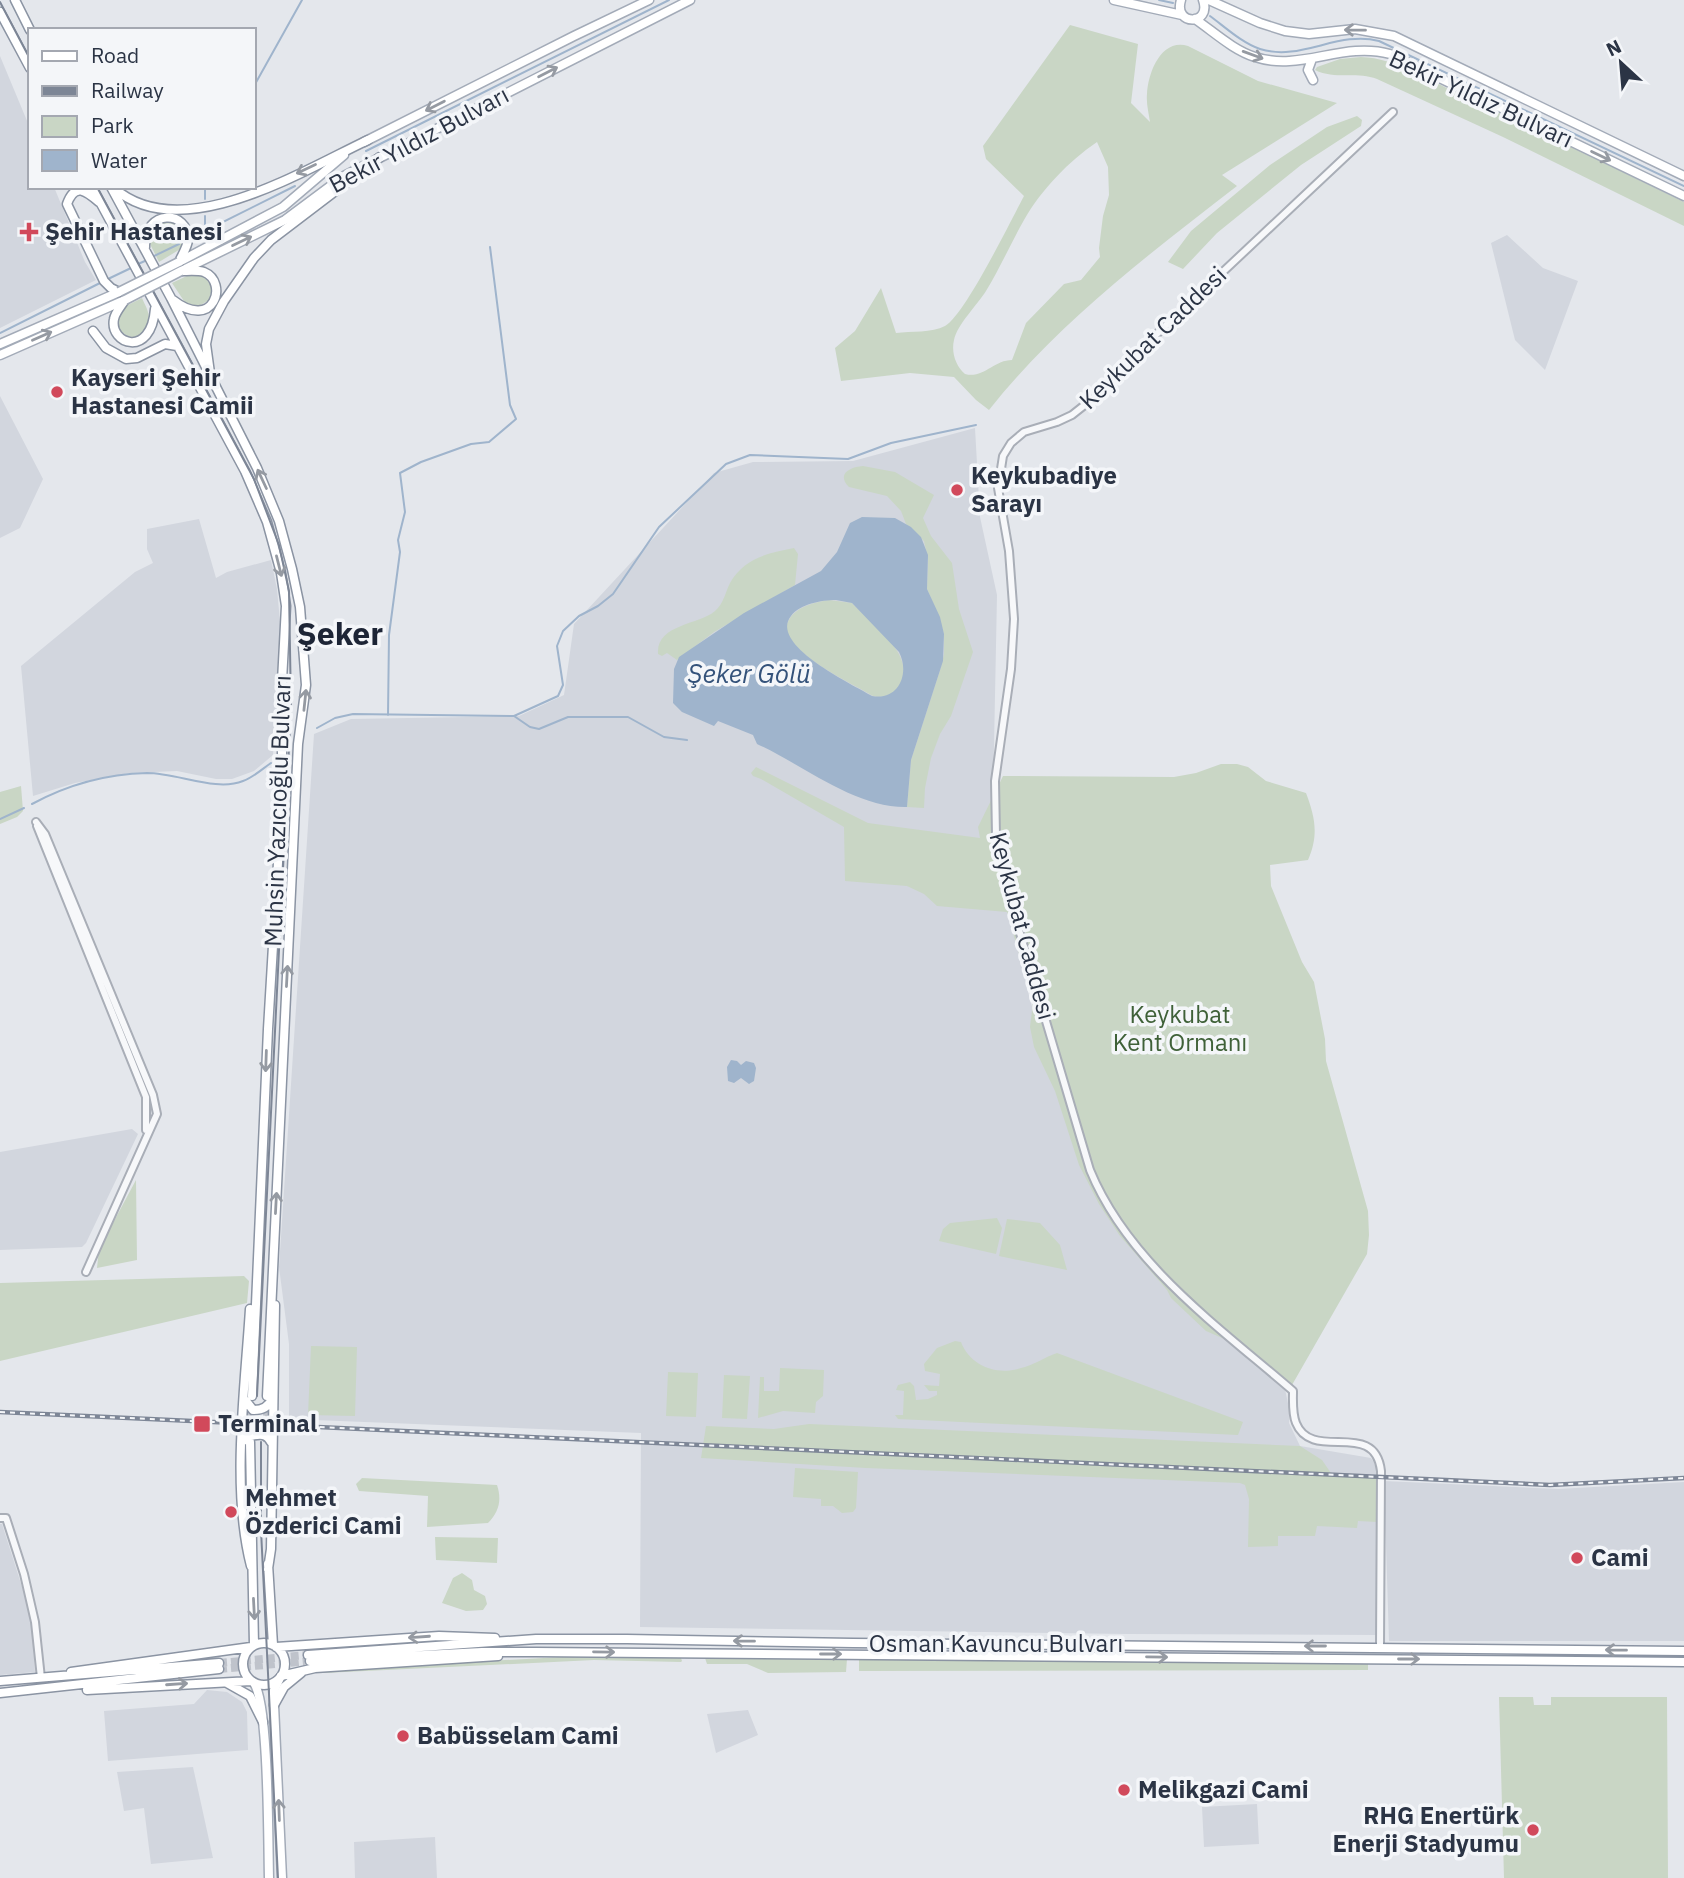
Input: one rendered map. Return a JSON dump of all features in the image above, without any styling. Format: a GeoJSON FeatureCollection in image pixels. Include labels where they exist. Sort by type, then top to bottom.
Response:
{"type":"FeatureCollection","features":[{"type":"Feature","properties":{"kind":"main road"},"geometry":{"type":"LineString","coordinates":[[15,0],[29,28]]}},
{"type":"Feature","properties":{"kind":"main road","name":"Bekir Yıldız Bulvarı"},"geometry":{"type":"LineString","coordinates":[[0,355],[180,266],[283,207],[334,162],[368,140],[649,0]]}},
{"type":"Feature","properties":{"kind":"main road","name":"Bekir Yıldız Bulvarı"},"geometry":{"type":"LineString","coordinates":[[180,266],[285,220],[344,176],[380,156],[690,0]]}},
{"type":"Feature","properties":{"kind":"main road"},"geometry":{"type":"LineString","coordinates":[[1114,0],[1182,15]]}},
{"type":"Feature","properties":{"kind":"main road"},"geometry":{"type":"LineString","coordinates":[[1181,0],[1182,15]]}},
{"type":"Feature","properties":{"kind":"main road"},"geometry":{"type":"LineString","coordinates":[[1195,19],[1203,13],[1203,0]]}},
{"type":"Feature","properties":{"kind":"main road","name":"Bekir Yıldız Bulvarı"},"geometry":{"type":"LineString","coordinates":[[1209,0],[1284,31],[1309,34],[1355,29],[1394,36],[1684,176]]}},
{"type":"Feature","properties":{"kind":"main road"},"geometry":{"type":"LineString","coordinates":[[0,12],[28,64]]}},
{"type":"Feature","properties":{"kind":"main road","name":"Bekir Yıldız Bulvarı"},"geometry":{"type":"LineString","coordinates":[[1182,15],[1195,19],[1234,47],[1255,57],[1285,62],[1357,50],[1390,54],[1684,196]]}},
{"type":"Feature","properties":{"kind":"main road"},"geometry":{"type":"LineString","coordinates":[[1312,59],[1308,70],[1313,80]]}},
{"type":"Feature","properties":{"kind":"main road"},"geometry":{"type":"LineString","coordinates":[[115,189],[136,204],[191,210],[211,207],[267,187],[368,140]]}},
{"type":"Feature","properties":{"kind":"main road"},"geometry":{"type":"LineString","coordinates":[[211,380],[206,344],[209,329],[254,258],[271,240],[380,156]]}},
{"type":"Feature","properties":{"kind":"main road","name":"Muhsin Yazıcıoğlu Bulvarı"},"geometry":{"type":"LineString","coordinates":[[93,189],[246,471],[267,522],[281,573],[286,606],[282,681],[282,796],[268,1015],[257,1268],[251,1299],[246,1442]]}},
{"type":"Feature","properties":{"kind":"main road","name":"Muhsin Yazıcıoğlu Bulvarı"},"geometry":{"type":"LineString","coordinates":[[113,189],[270,495],[287,545],[300,607],[306,685],[298,744],[273,1271],[276,1318],[269,1442]]}},
{"type":"Feature","properties":{"kind":"main road"},"geometry":{"type":"LineString","coordinates":[[101,204],[85,191],[79,190],[71,195],[67,204],[104,281],[122,296],[113,324],[118,336],[128,342],[139,341],[149,333],[155,306]]}},
{"type":"Feature","properties":{"kind":"main road"},"geometry":{"type":"LineString","coordinates":[[146,250],[146,233],[152,223],[165,218],[174,219],[182,224],[188,237],[180,266],[201,271],[214,282],[216,297],[209,307],[198,312],[184,309],[171,298]]}},
{"type":"Feature","properties":{"kind":"main road","name":"Bekir Yıldız Bulvarı"},"geometry":{"type":"LineString","coordinates":[[0,344],[82,314]]}},
{"type":"Feature","properties":{"kind":"main road"},"geometry":{"type":"LineString","coordinates":[[155,348],[167,329]]}},
{"type":"Feature","properties":{"kind":"main road"},"geometry":{"type":"LineString","coordinates":[[93,331],[106,348],[123,359],[137,358],[165,344],[177,346]]}},
{"type":"Feature","properties":{"kind":"main road"},"geometry":{"type":"LineString","coordinates":[[248,1397],[248,1406],[259,1410],[269,1405],[270,1397]]}},
{"type":"Feature","properties":{"kind":"main road"},"geometry":{"type":"LineString","coordinates":[[269,1878],[263,1722],[258,1689],[246,1675],[242,1664],[252,1646],[246,1442],[249,1436],[263,1434],[269,1437],[266,1527],[275,1646],[285,1660],[274,1690],[282,1878]]}},
{"type":"Feature","properties":{"kind":"main road"},"geometry":{"type":"LineString","coordinates":[[40,1678],[266,1643],[275,1646],[439,1636],[536,1639]]}},
{"type":"Feature","properties":{"kind":"main road","name":"Osman Kavuncu Bulvarı"},"geometry":{"type":"LineString","coordinates":[[308,1662],[536,1639],[1684,1651]]}},
{"type":"Feature","properties":{"kind":"main road"},"geometry":{"type":"LineString","coordinates":[[1377,1659],[1380,1647]]}},
{"type":"Feature","properties":{"kind":"main road","name":"Osman Kavuncu Bulvarı"},"geometry":{"type":"LineString","coordinates":[[308,1662],[487,1657],[536,1652],[1684,1662]]}},
{"type":"Feature","properties":{"kind":"main road"},"geometry":{"type":"LineString","coordinates":[[0,1693],[225,1682],[268,1685],[308,1662]]}},
{"type":"Feature","properties":{"kind":"main road"},"geometry":{"type":"LineString","coordinates":[[274,1705],[287,1684],[308,1662]]}},
{"type":"Feature","properties":{"kind":"main road"},"geometry":{"type":"LineString","coordinates":[[0,1681],[219,1666],[36,1691]]}},
{"type":"Feature","properties":{"kind":"main road"},"geometry":{"type":"LineString","coordinates":[[225,1682],[250,1696],[263,1722]]}},
{"type":"Feature","properties":{"kind":"street","name":"Keykubat Caddesi"},"geometry":{"type":"LineString","coordinates":[[1380,1647],[1381,1471],[1378,1458],[1374,1451],[1365,1445],[1314,1441],[1304,1435],[1294,1418],[1293,1391],[1199,1310],[1144,1256],[1108,1207],[1090,1170],[1014,913],[997,846],[994,803],[1011,669],[1014,619],[1009,551],[998,488],[1003,456],[1024,432],[1072,415],[1096,397],[1144,345],[1392,112]]}},
{"type":"Feature","properties":{"kind":"street"},"geometry":{"type":"LineString","coordinates":[[86,1272],[156,1114],[153,1095],[45,834],[36,822],[146,1097],[146,1135]]}},
{"type":"Feature","properties":{"kind":"street"},"geometry":{"type":"LineString","coordinates":[[0,1518],[6,1518],[24,1574],[35,1622],[40,1678]]}},
{"type":"Feature","properties":{"kind":"shaded area","name":"Şehir Hastanesi"},"geometry":{"type":"Polygon","coordinates":[[[0,56],[28,123],[28,189],[55,189],[85,262],[96,280],[0,328],[0,56]]]}},
{"type":"Feature","properties":{"kind":"shaded area"},"geometry":{"type":"Polygon","coordinates":[[[1507,235],[1543,268],[1578,281],[1545,370],[1515,340],[1491,243],[1507,235]]]}},
{"type":"Feature","properties":{"kind":"shaded area"},"geometry":{"type":"Polygon","coordinates":[[[0,396],[43,479],[20,528],[0,538],[0,396]]]}},
{"type":"Feature","properties":{"kind":"shaded area"},"geometry":{"type":"Polygon","coordinates":[[[975,428],[980,517],[997,595],[993,797],[995,851],[1030,1000],[1064,1109],[1106,1214],[1161,1283],[1285,1389],[1290,1413],[1289,1423],[1300,1446],[1371,1458],[1377,1467],[1377,1635],[640,1627],[641,1433],[289,1419],[289,1344],[279,1267],[314,734],[351,719],[519,716],[564,695],[574,624],[714,473],[753,462],[853,461],[975,428]]]}},
{"type":"Feature","properties":{"kind":"shaded area"},"geometry":{"type":"Polygon","coordinates":[[[199,519],[216,578],[227,572],[271,560],[281,632],[273,755],[254,771],[232,779],[216,779],[177,771],[130,773],[75,783],[33,796],[21,666],[135,572],[153,563],[147,549],[147,529],[199,519]]]}},
{"type":"Feature","properties":{"kind":"shaded area"},"geometry":{"type":"Polygon","coordinates":[[[132,1129],[138,1134],[82,1247],[0,1250],[0,1152],[132,1129]]]}},
{"type":"Feature","properties":{"kind":"shaded area"},"geometry":{"type":"Polygon","coordinates":[[[1384,1481],[1558,1489],[1684,1482],[1684,1641],[1389,1641],[1384,1481]]]}},
{"type":"Feature","properties":{"kind":"shaded area"},"geometry":{"type":"Polygon","coordinates":[[[0,1524],[31,1615],[35,1672],[0,1675],[0,1524]]]}},
{"type":"Feature","properties":{"kind":"shaded area"},"geometry":{"type":"Polygon","coordinates":[[[207,1690],[227,1692],[242,1702],[247,1712],[248,1750],[108,1761],[104,1711],[194,1704],[207,1690]]]}},
{"type":"Feature","properties":{"kind":"shaded area"},"geometry":{"type":"Polygon","coordinates":[[[748,1710],[758,1735],[716,1753],[707,1714],[748,1710]]]}},
{"type":"Feature","properties":{"kind":"shaded area"},"geometry":{"type":"Polygon","coordinates":[[[193,1767],[213,1858],[151,1864],[144,1808],[124,1811],[117,1772],[193,1767]]]}},
{"type":"Feature","properties":{"kind":"shaded area"},"geometry":{"type":"Polygon","coordinates":[[[1257,1804],[1259,1844],[1204,1847],[1202,1807],[1257,1804]]]}},
{"type":"Feature","properties":{"kind":"shaded area"},"geometry":{"type":"Polygon","coordinates":[[[435,1837],[437,1878],[355,1878],[354,1842],[435,1837]]]}},
{"type":"Feature","properties":{"kind":"green space"},"geometry":{"type":"Polygon","coordinates":[[[1070,25],[1138,44],[1131,103],[1150,122],[1147,94],[1153,67],[1163,52],[1179,45],[1188,46],[1258,81],[1337,103],[1222,175],[1237,186],[1138,264],[1075,319],[1044,348],[989,410],[954,377],[910,373],[841,381],[835,348],[855,331],[881,288],[896,333],[928,331],[945,326],[954,318],[975,286],[1024,196],[986,159],[983,146],[1070,25]],[[1097,142],[1056,177],[1031,209],[986,291],[956,334],[954,354],[965,374],[977,374],[1012,360],[1026,323],[1064,284],[1081,280],[1100,257],[1103,216],[1109,195],[1108,167],[1097,142]]]}},
{"type":"Feature","properties":{"kind":"green space"},"geometry":{"type":"Polygon","coordinates":[[[1361,57],[1387,61],[1413,71],[1684,202],[1684,226],[1503,137],[1377,79],[1315,70],[1340,59],[1361,57]]]}},
{"type":"Feature","properties":{"kind":"green space"},"geometry":{"type":"Polygon","coordinates":[[[1357,116],[1362,120],[1361,126],[1301,165],[1217,233],[1183,269],[1168,262],[1191,231],[1270,165],[1327,127],[1357,116]]]}},
{"type":"Feature","properties":{"kind":"green space"},"geometry":{"type":"Polygon","coordinates":[[[164,220],[177,223],[185,238],[182,248],[159,262],[150,244],[150,231],[164,220]]]}},
{"type":"Feature","properties":{"kind":"green space"},"geometry":{"type":"Polygon","coordinates":[[[193,273],[206,278],[212,288],[209,300],[199,306],[186,304],[172,283],[193,273]]]}},
{"type":"Feature","properties":{"kind":"green space"},"geometry":{"type":"Polygon","coordinates":[[[142,298],[149,315],[147,328],[139,337],[128,336],[123,333],[116,320],[124,307],[142,298]]]}},
{"type":"Feature","properties":{"kind":"green space"},"geometry":{"type":"Polygon","coordinates":[[[863,466],[895,472],[934,495],[923,518],[931,536],[952,563],[959,609],[973,652],[951,716],[940,734],[931,758],[924,808],[907,807],[911,760],[941,667],[944,634],[927,589],[928,560],[924,541],[906,524],[901,511],[887,496],[849,487],[845,482],[846,472],[863,466]]]}},
{"type":"Feature","properties":{"kind":"green space"},"geometry":{"type":"Polygon","coordinates":[[[794,548],[798,554],[795,585],[714,632],[677,660],[667,653],[662,656],[658,654],[659,644],[671,631],[708,616],[718,608],[730,583],[742,568],[758,558],[794,548]]]}},
{"type":"Feature","properties":{"kind":"green space"},"geometry":{"type":"Polygon","coordinates":[[[829,600],[852,603],[899,653],[903,677],[898,688],[889,695],[873,696],[810,658],[790,638],[786,628],[788,621],[797,611],[829,600]]]}},
{"type":"Feature","properties":{"kind":"green space","name":"Keykubat Kent Ormanı"},"geometry":{"type":"Polygon","coordinates":[[[1221,764],[1248,767],[1266,781],[1306,793],[1309,802],[1315,834],[1308,860],[1270,865],[1271,886],[1302,962],[1314,982],[1325,1039],[1326,1061],[1368,1211],[1367,1254],[1292,1385],[1285,1388],[1229,1341],[1206,1331],[1171,1298],[1120,1236],[1099,1204],[1079,1165],[1055,1091],[1034,1047],[1030,1027],[1033,1002],[1007,912],[937,906],[924,894],[907,886],[845,881],[844,827],[751,773],[756,767],[868,823],[980,838],[978,827],[1003,776],[1174,777],[1221,764]]]}},
{"type":"Feature","properties":{"kind":"green space"},"geometry":{"type":"Polygon","coordinates":[[[21,786],[23,811],[17,817],[0,824],[0,792],[21,786]]]}},
{"type":"Feature","properties":{"kind":"green space"},"geometry":{"type":"Polygon","coordinates":[[[136,1180],[137,1260],[97,1268],[99,1249],[136,1180]]]}},
{"type":"Feature","properties":{"kind":"green space"},"geometry":{"type":"Polygon","coordinates":[[[997,1218],[1002,1228],[996,1254],[939,1241],[943,1229],[950,1223],[997,1218]]]}},
{"type":"Feature","properties":{"kind":"green space"},"geometry":{"type":"Polygon","coordinates":[[[1007,1219],[1040,1223],[1060,1245],[1067,1270],[999,1256],[1007,1219]]]}},
{"type":"Feature","properties":{"kind":"green space"},"geometry":{"type":"Polygon","coordinates":[[[244,1276],[249,1281],[247,1303],[0,1361],[0,1283],[244,1276]]]}},
{"type":"Feature","properties":{"kind":"green space"},"geometry":{"type":"Polygon","coordinates":[[[955,1341],[961,1342],[978,1363],[994,1370],[1021,1368],[1057,1353],[1243,1422],[1238,1435],[898,1419],[895,1415],[903,1415],[904,1391],[896,1390],[898,1385],[910,1382],[914,1386],[916,1400],[937,1395],[937,1391],[929,1391],[924,1385],[939,1386],[940,1374],[925,1371],[924,1364],[937,1348],[955,1341]]]}},
{"type":"Feature","properties":{"kind":"green space"},"geometry":{"type":"Polygon","coordinates":[[[311,1346],[357,1347],[355,1416],[308,1415],[311,1346]]]}},
{"type":"Feature","properties":{"kind":"green space"},"geometry":{"type":"Polygon","coordinates":[[[780,1368],[824,1370],[823,1396],[816,1402],[815,1413],[783,1411],[758,1418],[760,1377],[764,1377],[764,1391],[779,1391],[780,1368]]]}},
{"type":"Feature","properties":{"kind":"green space"},"geometry":{"type":"Polygon","coordinates":[[[668,1372],[698,1373],[696,1417],[666,1416],[668,1372]]]}},
{"type":"Feature","properties":{"kind":"green space"},"geometry":{"type":"Polygon","coordinates":[[[724,1375],[750,1376],[747,1419],[722,1418],[724,1375]]]}},
{"type":"Feature","properties":{"kind":"green space"},"geometry":{"type":"Polygon","coordinates":[[[809,1424],[1300,1446],[1322,1460],[1333,1476],[1376,1478],[1377,1522],[1358,1521],[1357,1528],[1317,1526],[1315,1536],[1278,1536],[1278,1546],[1248,1547],[1249,1499],[1245,1485],[1240,1483],[866,1468],[701,1458],[706,1426],[774,1429],[809,1424]]]}},
{"type":"Feature","properties":{"kind":"green space"},"geometry":{"type":"Polygon","coordinates":[[[795,1468],[858,1472],[856,1508],[853,1512],[842,1513],[833,1506],[821,1506],[821,1499],[793,1497],[795,1468]]]}},
{"type":"Feature","properties":{"kind":"green space"},"geometry":{"type":"Polygon","coordinates":[[[362,1478],[497,1485],[498,1506],[488,1523],[427,1527],[428,1496],[359,1491],[356,1484],[362,1478]]]}},
{"type":"Feature","properties":{"kind":"green space"},"geometry":{"type":"Polygon","coordinates":[[[435,1537],[498,1538],[497,1563],[436,1560],[435,1537]]]}},
{"type":"Feature","properties":{"kind":"green space"},"geometry":{"type":"Polygon","coordinates":[[[462,1573],[472,1580],[474,1590],[485,1596],[487,1604],[483,1610],[466,1611],[442,1603],[453,1578],[462,1573]]]}},
{"type":"Feature","properties":{"kind":"green space"},"geometry":{"type":"Polygon","coordinates":[[[598,1655],[681,1658],[682,1661],[594,1660],[324,1673],[324,1670],[598,1655]]]}},
{"type":"Feature","properties":{"kind":"green space"},"geometry":{"type":"Polygon","coordinates":[[[705,1658],[847,1659],[846,1672],[768,1673],[747,1664],[707,1664],[705,1658]]]}},
{"type":"Feature","properties":{"kind":"green space"},"geometry":{"type":"Polygon","coordinates":[[[859,1659],[1368,1664],[1368,1670],[859,1671],[859,1659]]]}},
{"type":"Feature","properties":{"kind":"green space"},"geometry":{"type":"Polygon","coordinates":[[[1499,1697],[1533,1697],[1534,1705],[1551,1705],[1551,1697],[1667,1697],[1668,1878],[1504,1878],[1499,1697]]]}},
{"type":"Feature","properties":{"kind":"water","name":"Şeker Gölü"},"geometry":{"type":"Polygon","coordinates":[[[862,517],[895,518],[911,527],[921,537],[928,555],[927,589],[940,617],[944,634],[943,661],[911,760],[907,807],[868,801],[849,793],[757,744],[753,735],[718,721],[714,726],[682,712],[673,703],[674,669],[679,657],[744,613],[821,571],[837,552],[850,523],[862,517]],[[824,601],[800,608],[791,616],[787,627],[791,639],[816,663],[872,696],[889,694],[900,684],[902,676],[899,652],[852,603],[824,601]]]}},
{"type":"Feature","properties":{"kind":"water"},"geometry":{"type":"Polygon","coordinates":[[[731,1060],[741,1065],[746,1061],[754,1063],[754,1081],[749,1084],[741,1078],[734,1083],[728,1081],[727,1067],[731,1060]]]}},
{"type":"Feature","properties":{"kind":"waterway"},"geometry":{"type":"LineString","coordinates":[[256,82],[302,0]]}},
{"type":"Feature","properties":{"kind":"waterway"},"geometry":{"type":"LineString","coordinates":[[366,151],[669,0]]}},
{"type":"Feature","properties":{"kind":"waterway"},"geometry":{"type":"LineString","coordinates":[[1159,0],[1173,3]]}},
{"type":"Feature","properties":{"kind":"waterway"},"geometry":{"type":"LineString","coordinates":[[1210,16],[1247,43],[1275,52],[1290,52],[1349,39],[1379,41],[1684,186]]}},
{"type":"Feature","properties":{"kind":"waterway"},"geometry":{"type":"LineString","coordinates":[[195,236],[295,186]]}},
{"type":"Feature","properties":{"kind":"waterway"},"geometry":{"type":"LineString","coordinates":[[205,189],[205,199]]}},
{"type":"Feature","properties":{"kind":"waterway"},"geometry":{"type":"LineString","coordinates":[[205,216],[205,230]]}},
{"type":"Feature","properties":{"kind":"waterway"},"geometry":{"type":"LineString","coordinates":[[152,257],[179,244]]}},
{"type":"Feature","properties":{"kind":"waterway"},"geometry":{"type":"LineString","coordinates":[[388,715],[389,635],[400,552],[398,540],[405,512],[400,473],[421,462],[471,444],[489,442],[516,419],[510,405],[490,247]]}},
{"type":"Feature","properties":{"kind":"waterway"},"geometry":{"type":"LineString","coordinates":[[136,265],[147,260]]}},
{"type":"Feature","properties":{"kind":"waterway"},"geometry":{"type":"LineString","coordinates":[[108,279],[131,268]]}},
{"type":"Feature","properties":{"kind":"waterway"},"geometry":{"type":"LineString","coordinates":[[0,333],[100,283]]}},
{"type":"Feature","properties":{"kind":"waterway"},"geometry":{"type":"LineString","coordinates":[[514,716],[558,696],[563,685],[557,646],[563,631],[579,616],[613,594],[659,527],[726,464],[750,455],[848,459],[891,443],[976,425]]}},
{"type":"Feature","properties":{"kind":"waterway"},"geometry":{"type":"LineString","coordinates":[[317,728],[335,718],[353,714],[514,716],[530,727],[539,729],[568,717],[628,717],[664,737],[687,740]]}},
{"type":"Feature","properties":{"kind":"waterway"},"geometry":{"type":"LineString","coordinates":[[32,804],[87,782],[132,774],[159,774],[209,783],[232,784],[251,777],[271,763]]}},
{"type":"Feature","properties":{"kind":"waterway"},"geometry":{"type":"LineString","coordinates":[[0,819],[24,808]]}},
{"type":"Feature","properties":{"kind":"tunnel"},"geometry":{"type":"LineString","coordinates":[[267,1403],[267,1442]]}},
{"type":"Feature","properties":{"kind":"tunnel"},"geometry":{"type":"LineString","coordinates":[[250,1442],[251,1406]]}},
{"type":"Feature","properties":{"kind":"tunnel"},"geometry":{"type":"LineString","coordinates":[[219,1663],[308,1655]]}},
{"type":"Feature","properties":{"kind":"tunnel"},"geometry":{"type":"LineString","coordinates":[[219,1669],[310,1661]]}},
{"type":"Feature","properties":{"kind":"tram line"},"geometry":{"type":"LineString","coordinates":[[0,2],[28,55]]}},
{"type":"Feature","properties":{"kind":"tram line"},"geometry":{"type":"LineString","coordinates":[[98,189],[254,479],[279,545],[289,591],[291,707],[257,1396]]}},
{"type":"Feature","properties":{"kind":"tram line"},"geometry":{"type":"LineString","coordinates":[[261,1442],[261,1530],[278,1878]]}},
{"type":"Feature","properties":{"kind":"railway"},"geometry":{"type":"LineString","coordinates":[[0,1412],[1550,1485],[1684,1478]]}},
{"type":"Feature","properties":{"kind":"place","name":"Şehir Hastanesi"},"geometry":{"type":"Point","coordinates":[29,232]}},
{"type":"Feature","properties":{"kind":"place","name":"Kayseri Şehir Hastanesi Camii"},"geometry":{"type":"Point","coordinates":[57,392]}},
{"type":"Feature","properties":{"kind":"place","name":"Keykubadiye Sarayı"},"geometry":{"type":"Point","coordinates":[957,490]}},
{"type":"Feature","properties":{"kind":"place","name":"Terminal"},"geometry":{"type":"Point","coordinates":[202,1424]}},
{"type":"Feature","properties":{"kind":"place","name":"Mehmet Özderici Cami"},"geometry":{"type":"Point","coordinates":[231,1512]}},
{"type":"Feature","properties":{"kind":"place","name":"Cami"},"geometry":{"type":"Point","coordinates":[1577,1558]}},
{"type":"Feature","properties":{"kind":"place","name":"Babüsselam Cami"},"geometry":{"type":"Point","coordinates":[403,1736]}},
{"type":"Feature","properties":{"kind":"place","name":"Melikgazi Cami"},"geometry":{"type":"Point","coordinates":[1124,1790]}},
{"type":"Feature","properties":{"kind":"place","name":"RHG Enertürk Enerji Stadyumu"},"geometry":{"type":"Point","coordinates":[1533,1830]}},
{"type":"Feature","properties":{"kind":"district","name":"Şeker"},"geometry":{"type":"Point","coordinates":[340,634]}}]}
